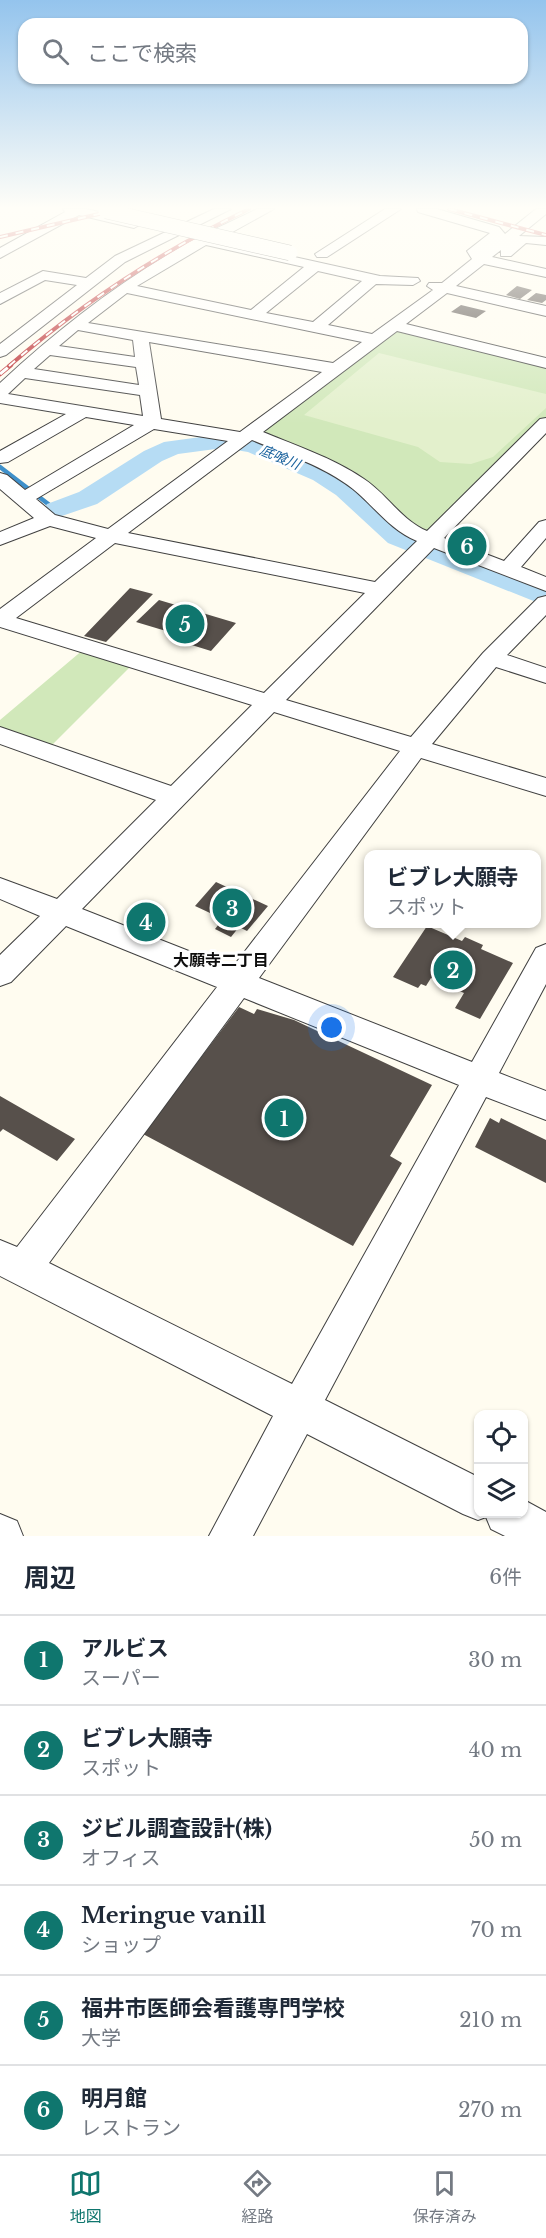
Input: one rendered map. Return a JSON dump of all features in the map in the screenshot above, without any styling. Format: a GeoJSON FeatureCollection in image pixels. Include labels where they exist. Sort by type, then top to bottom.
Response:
{"type":"FeatureCollection","features":[{"type":"Feature","properties":{"kind":"street"},"geometry":{"type":"LineString","coordinates":[[0,299],[33,281]]}},
{"type":"Feature","properties":{"kind":"street"},"geometry":{"type":"LineString","coordinates":[[74,281],[87,283]]}},
{"type":"Feature","properties":{"kind":"street"},"geometry":{"type":"LineString","coordinates":[[0,352],[90,281]]}},
{"type":"Feature","properties":{"kind":"street"},"geometry":{"type":"LineString","coordinates":[[0,392],[71,327],[137,281]]}},
{"type":"Feature","properties":{"kind":"street"},"geometry":{"type":"LineString","coordinates":[[255,315],[295,281]]}},
{"type":"Feature","properties":{"kind":"street"},"geometry":{"type":"LineString","coordinates":[[316,327],[371,281]]}},
{"type":"Feature","properties":{"kind":"street"},"geometry":{"type":"LineString","coordinates":[[411,281],[546,311]]}},
{"type":"Feature","properties":{"kind":"street"},"geometry":{"type":"LineString","coordinates":[[0,619],[457,281]]}},
{"type":"Feature","properties":{"kind":"street"},"geometry":{"type":"LineString","coordinates":[[125,288],[375,340]]}},
{"type":"Feature","properties":{"kind":"street"},"geometry":{"type":"LineString","coordinates":[[9,315],[36,322],[140,335],[336,369]]}},
{"type":"Feature","properties":{"kind":"street"},"geometry":{"type":"LineString","coordinates":[[394,326],[546,363]]}},
{"type":"Feature","properties":{"kind":"street"},"geometry":{"type":"LineString","coordinates":[[140,335],[153,422]]}},
{"type":"Feature","properties":{"kind":"street"},"geometry":{"type":"LineString","coordinates":[[45,349],[144,363]]}},
{"type":"Feature","properties":{"kind":"street"},"geometry":{"type":"LineString","coordinates":[[21,372],[148,391]]}},
{"type":"Feature","properties":{"kind":"street"},"geometry":{"type":"LineString","coordinates":[[0,398],[246,436],[335,470],[359,484],[406,530],[429,541],[546,585]]}},
{"type":"Feature","properties":{"kind":"street"},"geometry":{"type":"LineString","coordinates":[[48,519],[31,494],[0,465],[84,411]]}},
{"type":"Feature","properties":{"kind":"street"},"geometry":{"type":"LineString","coordinates":[[31,494],[153,422]]}},
{"type":"Feature","properties":{"kind":"street"},"geometry":{"type":"LineString","coordinates":[[0,974],[546,423]]}},
{"type":"Feature","properties":{"kind":"street"},"geometry":{"type":"LineString","coordinates":[[0,539],[48,519],[112,536],[381,590]]}},
{"type":"Feature","properties":{"kind":"street"},"geometry":{"type":"LineString","coordinates":[[507,570],[546,526]]}},
{"type":"Feature","properties":{"kind":"street"},"geometry":{"type":"LineString","coordinates":[[526,549],[546,556]]}},
{"type":"Feature","properties":{"kind":"street"},"geometry":{"type":"LineString","coordinates":[[474,1497],[11,1262],[239,983],[416,747],[491,658],[546,603]]}},
{"type":"Feature","properties":{"kind":"street"},"geometry":{"type":"LineString","coordinates":[[0,619],[546,787]]}},
{"type":"Feature","properties":{"kind":"street"},"geometry":{"type":"LineString","coordinates":[[491,658],[546,676]]}},
{"type":"Feature","properties":{"kind":"street"},"geometry":{"type":"LineString","coordinates":[[0,735],[176,797]]}},
{"type":"Feature","properties":{"kind":"street"},"geometry":{"type":"LineString","coordinates":[[0,888],[546,1106]]}},
{"type":"Feature","properties":{"kind":"street"},"geometry":{"type":"LineString","coordinates":[[230,1536],[546,956]]}},
{"type":"Feature","properties":{"kind":"street"},"geometry":{"type":"LineString","coordinates":[[514,1518],[546,1534]]}},
{"type":"Feature","properties":{"kind":"green space"},"geometry":{"type":"Polygon","coordinates":[[[394,326],[546,363],[546,423],[429,541],[351,479],[250,433],[394,326]]]}},
{"type":"Feature","properties":{"kind":"green space"},"geometry":{"type":"Polygon","coordinates":[[[379,353],[546,394],[546,408],[493,457],[471,464],[440,462],[418,447],[304,415],[379,353]]]}},
{"type":"Feature","properties":{"kind":"green space"},"geometry":{"type":"Polygon","coordinates":[[[84,649],[131,666],[46,751],[0,735],[0,720],[84,649]]]}},
{"type":"Feature","properties":{"kind":"building"},"geometry":{"type":"Polygon","coordinates":[[[517,286],[532,290],[520,299],[506,295],[517,286]]]}},
{"type":"Feature","properties":{"kind":"building"},"geometry":{"type":"Polygon","coordinates":[[[536,293],[546,295],[546,300],[542,303],[527,300],[536,293]]]}},
{"type":"Feature","properties":{"kind":"building"},"geometry":{"type":"Polygon","coordinates":[[[461,305],[486,311],[476,318],[451,312],[461,305]]]}},
{"type":"Feature","properties":{"kind":"building"},"geometry":{"type":"Polygon","coordinates":[[[130,588],[153,594],[106,642],[84,636],[130,588]]]}},
{"type":"Feature","properties":{"kind":"building"},"geometry":{"type":"Polygon","coordinates":[[[159,600],[236,623],[211,651],[182,642],[186,637],[136,622],[159,600]]]}},
{"type":"Feature","properties":{"kind":"building"},"geometry":{"type":"Polygon","coordinates":[[[216,882],[268,906],[247,931],[239,927],[231,937],[215,929],[223,919],[195,906],[216,882]]]}},
{"type":"Feature","properties":{"kind":"building"},"geometry":{"type":"Polygon","coordinates":[[[426,928],[432,928],[462,941],[465,937],[483,945],[481,949],[513,963],[480,1019],[455,1008],[464,993],[431,978],[426,986],[421,984],[418,988],[393,977],[426,928]]]}},
{"type":"Feature","properties":{"kind":"building"},"geometry":{"type":"Polygon","coordinates":[[[239,1007],[254,1014],[257,1009],[294,1020],[432,1085],[390,1156],[402,1163],[353,1246],[143,1134],[239,1007]]]}},
{"type":"Feature","properties":{"kind":"building"},"geometry":{"type":"Polygon","coordinates":[[[0,1096],[75,1139],[57,1161],[3,1129],[0,1132],[0,1096]]]}},
{"type":"Feature","properties":{"kind":"building"},"geometry":{"type":"Polygon","coordinates":[[[490,1118],[499,1123],[501,1118],[546,1140],[546,1183],[475,1147],[490,1118]]]}},
{"type":"Feature","properties":{"kind":"waterway","name":"底喰川"},"geometry":{"type":"LineString","coordinates":[[56,510],[88,498],[153,456],[173,447],[223,441],[254,446],[322,475],[345,489],[398,537],[546,597]]}},
{"type":"Feature","properties":{"kind":"waterway"},"geometry":{"type":"LineString","coordinates":[[0,467],[56,510]]}},
{"type":"Feature","properties":{"kind":"railway"},"geometry":{"type":"LineString","coordinates":[[9,366],[65,321],[123,281]]}},
{"type":"Feature","properties":{"kind":"railway"},"geometry":{"type":"LineString","coordinates":[[0,374],[11,365]]}},
{"type":"Feature","properties":{"kind":"place","name":"明月館"},"geometry":{"type":"Point","coordinates":[467,546]}},
{"type":"Feature","properties":{"kind":"place","name":"福井市医師会看護専門学校"},"geometry":{"type":"Point","coordinates":[185,624]}},
{"type":"Feature","properties":{"kind":"place","name":"ジビル調査設計(株)"},"geometry":{"type":"Point","coordinates":[232,908]}},
{"type":"Feature","properties":{"kind":"place","name":"Meringue vanill"},"geometry":{"type":"Point","coordinates":[146,922]}},
{"type":"Feature","properties":{"kind":"place","name":"ビブレ大願寺"},"geometry":{"type":"Point","coordinates":[453,970]}},
{"type":"Feature","properties":{"kind":"place","name":"アルビス"},"geometry":{"type":"Point","coordinates":[284,1118]}},
{"type":"Feature","properties":{"kind":"district","name":"大願寺二丁目"},"geometry":{"type":"Point","coordinates":[221,960]}}]}
